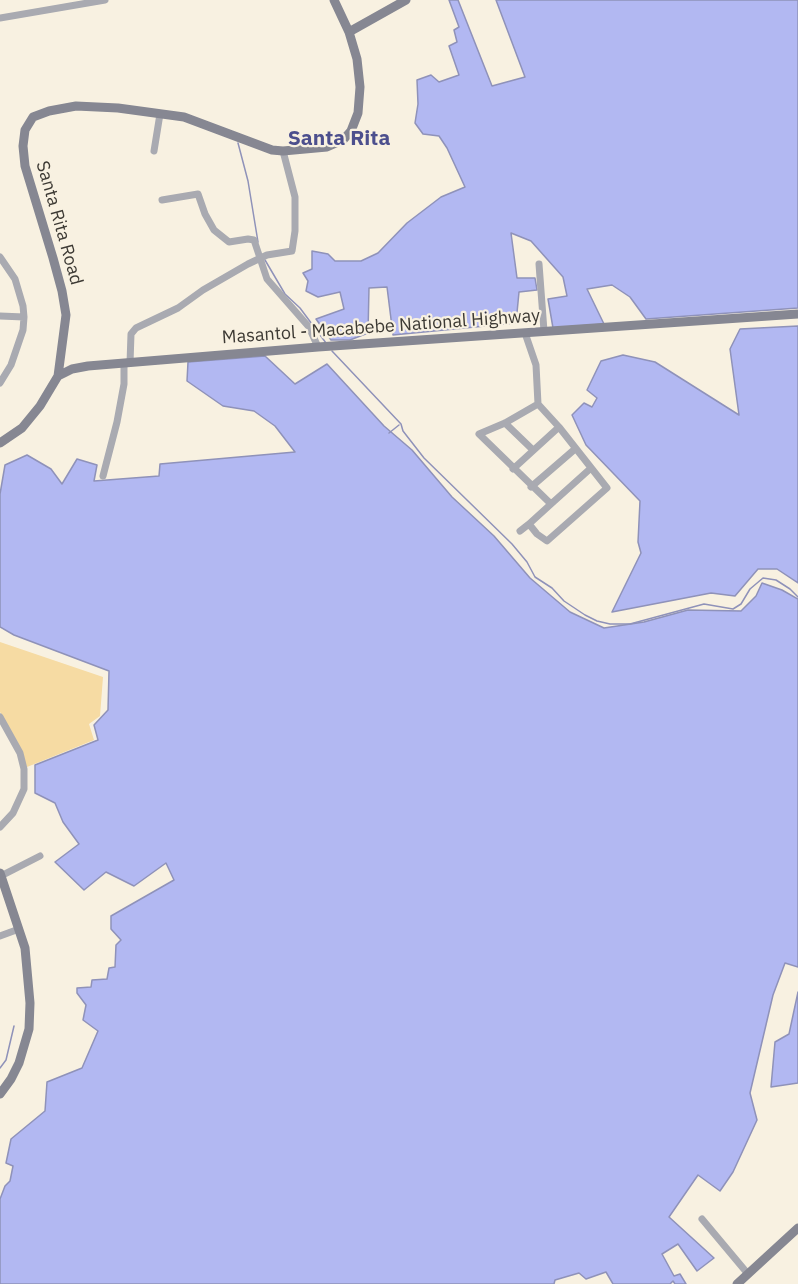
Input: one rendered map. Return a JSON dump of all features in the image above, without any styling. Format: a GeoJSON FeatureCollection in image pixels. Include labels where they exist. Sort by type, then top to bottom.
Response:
{"type":"FeatureCollection","features":[{"type":"Feature","properties":{"kind":"street"},"geometry":{"type":"LineString","coordinates":[[0,18],[105,0]]}},
{"type":"Feature","properties":{"kind":"street","name":"Santa Rita Road"},"geometry":{"type":"LineString","coordinates":[[58,376],[64,307],[53,258],[25,166],[23,146],[25,130],[33,117],[49,111],[76,106],[118,108],[184,117],[272,150],[327,147],[343,140],[351,130],[358,113],[360,87],[357,58],[349,32],[334,0]]}},
{"type":"Feature","properties":{"kind":"street"},"geometry":{"type":"LineString","coordinates":[[349,32],[406,0]]}},
{"type":"Feature","properties":{"kind":"street"},"geometry":{"type":"LineString","coordinates":[[154,151],[160,114]]}},
{"type":"Feature","properties":{"kind":"street"},"geometry":{"type":"LineString","coordinates":[[103,476],[117,422],[131,334],[136,328],[178,308],[203,290],[263,257],[292,251],[295,231],[295,197],[284,151]]}},
{"type":"Feature","properties":{"kind":"street"},"geometry":{"type":"LineString","coordinates":[[162,200],[198,194],[214,230],[229,242],[254,240],[263,257],[267,279],[309,327],[320,347]]}},
{"type":"Feature","properties":{"kind":"street"},"geometry":{"type":"LineString","coordinates":[[0,257],[15,279],[24,317],[23,330],[11,365],[0,383]]}},
{"type":"Feature","properties":{"kind":"street"},"geometry":{"type":"LineString","coordinates":[[539,264],[544,331]]}},
{"type":"Feature","properties":{"kind":"street","name":"Masantol - Macabebe National Highway"},"geometry":{"type":"LineString","coordinates":[[58,376],[72,369],[127,363],[320,347],[798,314]]}},
{"type":"Feature","properties":{"kind":"street"},"geometry":{"type":"LineString","coordinates":[[0,316],[24,317]]}},
{"type":"Feature","properties":{"kind":"street"},"geometry":{"type":"LineString","coordinates":[[525,333],[536,365],[538,404],[607,488],[547,541],[529,524]]}},
{"type":"Feature","properties":{"kind":"street"},"geometry":{"type":"LineString","coordinates":[[0,443],[22,428],[40,406],[58,376]]}},
{"type":"Feature","properties":{"kind":"street"},"geometry":{"type":"LineString","coordinates":[[538,404],[505,423],[479,434],[551,504]]}},
{"type":"Feature","properties":{"kind":"street"},"geometry":{"type":"LineString","coordinates":[[505,423],[533,450]]}},
{"type":"Feature","properties":{"kind":"street"},"geometry":{"type":"LineString","coordinates":[[513,469],[559,427]]}},
{"type":"Feature","properties":{"kind":"street"},"geometry":{"type":"LineString","coordinates":[[531,487],[575,449]]}},
{"type":"Feature","properties":{"kind":"street"},"geometry":{"type":"LineString","coordinates":[[520,531],[591,468]]}},
{"type":"Feature","properties":{"kind":"street"},"geometry":{"type":"LineString","coordinates":[[0,717],[20,753],[24,769],[24,789],[13,813],[0,827]]}},
{"type":"Feature","properties":{"kind":"street"},"geometry":{"type":"LineString","coordinates":[[0,1094],[19,1063],[29,1029],[29,988],[25,948],[1,874],[40,856]]}},
{"type":"Feature","properties":{"kind":"street"},"geometry":{"type":"LineString","coordinates":[[0,936],[19,929]]}},
{"type":"Feature","properties":{"kind":"street"},"geometry":{"type":"LineString","coordinates":[[702,1219],[748,1274]]}},
{"type":"Feature","properties":{"kind":"street"},"geometry":{"type":"LineString","coordinates":[[737,1284],[798,1228]]}},
{"type":"Feature","properties":{"kind":"shaded area"},"geometry":{"type":"Polygon","coordinates":[[[0,642],[103,677],[100,716],[89,724],[94,740],[27,767],[18,743],[0,712],[0,642]]]}},
{"type":"Feature","properties":{"kind":"water"},"geometry":{"type":"Polygon","coordinates":[[[449,0],[458,0],[492,86],[525,77],[496,0],[798,0],[798,308],[646,319],[630,297],[612,285],[587,289],[604,324],[553,328],[548,299],[567,296],[563,277],[531,241],[511,233],[517,278],[535,278],[537,290],[519,292],[516,323],[393,335],[387,287],[369,288],[368,333],[350,340],[331,340],[316,319],[344,309],[340,292],[318,297],[306,291],[308,281],[303,273],[312,269],[312,251],[328,254],[335,261],[361,261],[378,253],[407,223],[441,197],[465,187],[439,136],[423,134],[415,123],[418,104],[417,80],[431,75],[439,82],[459,75],[449,46],[457,42],[454,30],[459,27],[449,0]]]}},
{"type":"Feature","properties":{"kind":"water"},"geometry":{"type":"Polygon","coordinates":[[[798,326],[798,583],[777,569],[758,569],[735,596],[711,593],[612,612],[641,553],[638,542],[640,501],[586,445],[572,415],[584,403],[592,407],[597,398],[587,390],[601,361],[623,355],[655,362],[739,415],[730,349],[740,329],[798,326]]]}},
{"type":"Feature","properties":{"kind":"water"},"geometry":{"type":"Polygon","coordinates":[[[265,356],[295,384],[327,364],[384,426],[412,450],[452,497],[494,536],[530,578],[570,612],[604,628],[644,622],[688,610],[741,611],[756,596],[762,583],[798,599],[798,967],[785,963],[773,995],[750,1093],[757,1120],[733,1172],[720,1191],[698,1175],[669,1217],[714,1258],[697,1271],[678,1244],[662,1254],[674,1276],[680,1274],[686,1284],[675,1284],[673,1281],[670,1284],[613,1284],[606,1272],[586,1279],[579,1273],[555,1280],[554,1284],[0,1284],[0,1199],[5,1186],[10,1181],[13,1166],[6,1163],[11,1139],[45,1111],[47,1082],[82,1068],[98,1031],[83,1020],[86,1005],[77,993],[77,988],[91,987],[92,980],[107,979],[109,968],[115,967],[116,945],[121,940],[111,929],[111,916],[174,880],[166,863],[134,886],[106,872],[84,890],[55,862],[79,844],[63,822],[55,803],[35,793],[35,765],[98,740],[94,725],[108,710],[109,671],[14,635],[0,627],[0,494],[5,465],[27,455],[51,469],[62,484],[77,459],[97,465],[94,481],[159,476],[160,464],[295,452],[275,426],[254,411],[223,406],[187,381],[188,362],[265,356]]]}},
{"type":"Feature","properties":{"kind":"water"},"geometry":{"type":"Polygon","coordinates":[[[798,992],[798,1083],[771,1087],[775,1042],[789,1034],[798,992]]]}},
{"type":"Feature","properties":{"kind":"waterway"},"geometry":{"type":"LineString","coordinates":[[238,143],[248,181],[258,242]]}},
{"type":"Feature","properties":{"kind":"waterway"},"geometry":{"type":"LineString","coordinates":[[265,260],[285,294],[300,308],[326,343]]}},
{"type":"Feature","properties":{"kind":"waterway"},"geometry":{"type":"LineString","coordinates":[[332,351],[401,424],[403,431],[424,458],[512,544],[527,562],[535,577],[585,615],[610,624],[630,624],[704,604],[733,609],[741,604],[750,589],[763,578],[776,580],[798,597]]}},
{"type":"Feature","properties":{"kind":"waterway"},"geometry":{"type":"LineString","coordinates":[[389,433],[399,425]]}},
{"type":"Feature","properties":{"kind":"waterway"},"geometry":{"type":"LineString","coordinates":[[0,1068],[6,1060],[14,1026]]}},
{"type":"Feature","properties":{"kind":"district","name":"Santa Rita"},"geometry":{"type":"Point","coordinates":[339,139]}}]}
